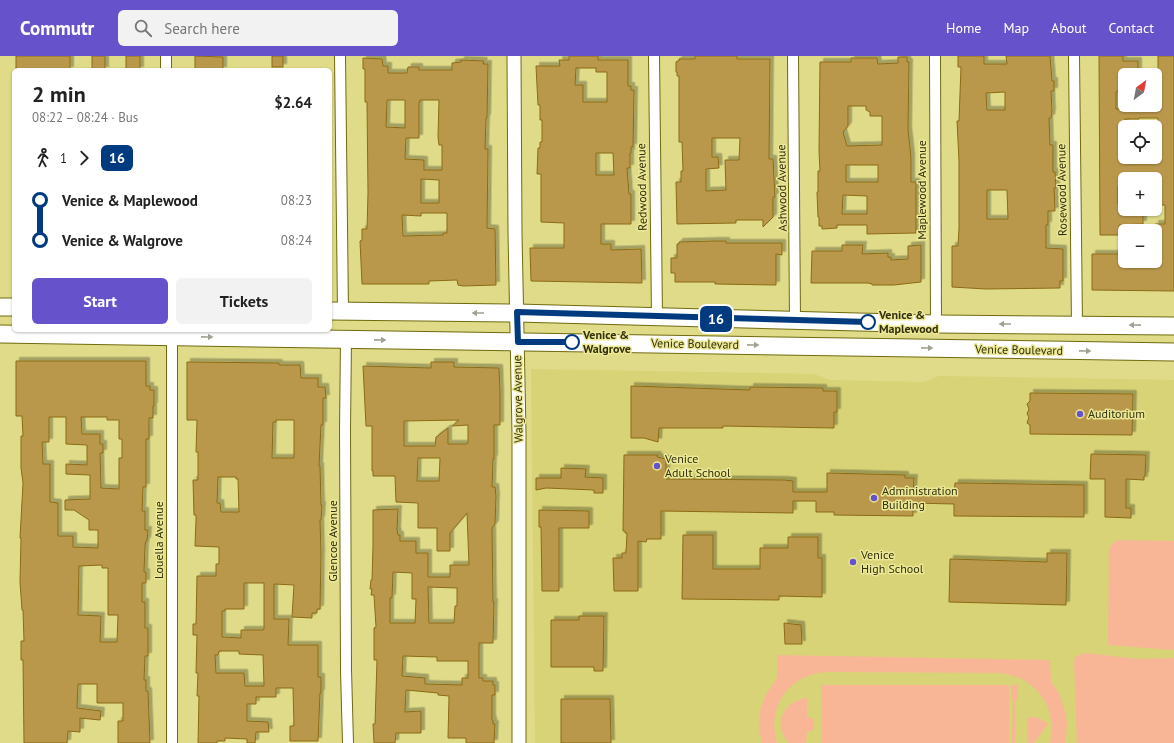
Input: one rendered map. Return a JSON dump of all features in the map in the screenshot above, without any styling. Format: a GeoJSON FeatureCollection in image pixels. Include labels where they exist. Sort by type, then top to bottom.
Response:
{"type":"FeatureCollection","features":[{"type":"Feature","properties":{"kind":"main road"},"geometry":{"type":"LineString","coordinates":[[0,307],[12,307]]}},
{"type":"Feature","properties":{"kind":"main road","name":"Venice Boulevard"},"geometry":{"type":"LineString","coordinates":[[337,312],[517,312],[795,321],[1174,326]]}},
{"type":"Feature","properties":{"kind":"main road","name":"Venice Boulevard"},"geometry":{"type":"LineString","coordinates":[[0,334],[1174,352]]}},
{"type":"Feature","properties":{"kind":"street"},"geometry":{"type":"LineString","coordinates":[[166,56],[166,68]]}},
{"type":"Feature","properties":{"kind":"street"},"geometry":{"type":"LineString","coordinates":[[337,312],[340,56]]}},
{"type":"Feature","properties":{"kind":"street","name":"Walgrove Avenue"},"geometry":{"type":"LineString","coordinates":[[514,56],[519,453],[519,743]]}},
{"type":"Feature","properties":{"kind":"street","name":"Redwood Avenue"},"geometry":{"type":"LineString","coordinates":[[654,56],[657,317]]}},
{"type":"Feature","properties":{"kind":"street","name":"Ashwood Avenue"},"geometry":{"type":"LineString","coordinates":[[793,56],[795,321]]}},
{"type":"Feature","properties":{"kind":"street","name":"Maplewood Avenue"},"geometry":{"type":"LineString","coordinates":[[935,56],[936,324]]}},
{"type":"Feature","properties":{"kind":"street","name":"Rosewood Avenue"},"geometry":{"type":"LineString","coordinates":[[1074,56],[1077,325]]}},
{"type":"Feature","properties":{"kind":"street","name":"Louella Avenue"},"geometry":{"type":"LineString","coordinates":[[172,337],[172,743]]}},
{"type":"Feature","properties":{"kind":"street","name":"Glencoe Avenue"},"geometry":{"type":"LineString","coordinates":[[346,339],[346,670],[348,743]]}},
{"type":"Feature","properties":{"kind":"shaded area","name":"Venice High School"},"geometry":{"type":"Polygon","coordinates":[[[531,369],[814,374],[830,380],[924,382],[939,376],[1174,380],[1174,743],[535,743],[531,369]]]}},
{"type":"Feature","properties":{"kind":"shaded area"},"geometry":{"type":"Polygon","coordinates":[[[1117,540],[1174,541],[1173,650],[1108,645],[1109,547],[1117,540]]]}},
{"type":"Feature","properties":{"kind":"shaded area"},"geometry":{"type":"Polygon","coordinates":[[[1085,653],[1138,659],[1174,658],[1174,743],[1077,743],[1074,661],[1076,656],[1085,653]]]}},
{"type":"Feature","properties":{"kind":"shaded area"},"geometry":{"type":"Polygon","coordinates":[[[777,655],[1050,660],[1051,682],[1059,693],[1067,723],[1065,743],[1050,743],[1051,721],[1048,707],[1035,689],[1023,680],[1013,676],[1001,673],[828,672],[802,678],[792,685],[784,694],[778,705],[775,716],[774,729],[777,743],[762,743],[759,729],[760,711],[765,696],[777,678],[777,655]]]}},
{"type":"Feature","properties":{"kind":"shaded area"},"geometry":{"type":"Polygon","coordinates":[[[821,685],[1009,685],[1009,743],[822,743],[821,685]]]}},
{"type":"Feature","properties":{"kind":"shaded area"},"geometry":{"type":"Polygon","coordinates":[[[1011,685],[1018,685],[1018,699],[1015,700],[1015,743],[1012,743],[1013,700],[1011,699],[1011,685]]]}},
{"type":"Feature","properties":{"kind":"shaded area"},"geometry":{"type":"Polygon","coordinates":[[[807,698],[807,718],[814,718],[814,731],[807,731],[806,743],[789,743],[781,728],[783,714],[792,704],[807,698]]]}},
{"type":"Feature","properties":{"kind":"shaded area"},"geometry":{"type":"Polygon","coordinates":[[[1027,717],[1039,718],[1048,724],[1034,743],[1027,743],[1027,717]]]}},
{"type":"Feature","properties":{"kind":"building"},"geometry":{"type":"Polygon","coordinates":[[[16,56],[70,56],[70,68],[16,68],[16,56]]]}},
{"type":"Feature","properties":{"kind":"building"},"geometry":{"type":"Polygon","coordinates":[[[92,56],[105,56],[105,68],[92,68],[92,56]]]}},
{"type":"Feature","properties":{"kind":"building"},"geometry":{"type":"Polygon","coordinates":[[[126,56],[140,56],[140,68],[126,68],[126,56]]]}},
{"type":"Feature","properties":{"kind":"building"},"geometry":{"type":"Polygon","coordinates":[[[195,56],[223,57],[223,68],[195,68],[195,56]]]}},
{"type":"Feature","properties":{"kind":"building"},"geometry":{"type":"Polygon","coordinates":[[[272,56],[283,56],[283,67],[272,67],[272,56]]]}},
{"type":"Feature","properties":{"kind":"building"},"geometry":{"type":"Polygon","coordinates":[[[569,56],[598,56],[598,60],[628,60],[628,86],[631,86],[631,90],[634,90],[633,147],[631,147],[630,153],[630,168],[627,168],[629,194],[631,194],[631,224],[601,224],[601,244],[611,244],[611,250],[641,249],[642,283],[531,281],[530,248],[564,248],[564,223],[541,222],[541,174],[537,174],[538,148],[540,148],[540,142],[542,142],[542,120],[540,120],[540,105],[538,105],[536,66],[560,66],[559,60],[569,60],[569,56]],[[576,68],[575,85],[583,85],[583,102],[607,102],[607,72],[596,72],[596,68],[576,68]],[[596,153],[596,175],[614,175],[613,153],[596,153]]]}},
{"type":"Feature","properties":{"kind":"building"},"geometry":{"type":"Polygon","coordinates":[[[695,56],[737,56],[737,59],[770,59],[769,159],[773,159],[775,197],[773,197],[773,217],[763,227],[763,220],[736,220],[736,223],[677,224],[676,182],[681,182],[681,171],[683,171],[682,142],[679,142],[679,76],[677,76],[676,72],[676,62],[679,61],[679,59],[695,59],[695,56]],[[712,138],[712,157],[718,157],[719,168],[706,169],[706,191],[726,190],[725,160],[739,160],[740,138],[712,138]]]}},
{"type":"Feature","properties":{"kind":"building"},"geometry":{"type":"Polygon","coordinates":[[[958,56],[984,56],[984,64],[1007,64],[1006,56],[1050,56],[1054,91],[1051,91],[1052,112],[1051,118],[1049,118],[1050,145],[1053,145],[1053,172],[1055,172],[1056,188],[1054,188],[1055,211],[1048,211],[1048,225],[1046,225],[1046,248],[1063,249],[1063,281],[1060,281],[1060,288],[986,289],[952,287],[952,246],[958,246],[959,228],[959,161],[957,121],[959,121],[961,67],[958,67],[958,56]],[[1005,92],[986,93],[987,110],[1005,110],[1005,92]],[[987,190],[987,219],[1008,219],[1007,190],[987,190]]]}},
{"type":"Feature","properties":{"kind":"building"},"geometry":{"type":"Polygon","coordinates":[[[1099,56],[1123,56],[1123,61],[1138,61],[1138,68],[1118,68],[1116,109],[1118,109],[1118,112],[1162,112],[1162,68],[1158,68],[1158,56],[1174,56],[1174,291],[1092,290],[1092,254],[1118,254],[1118,268],[1162,268],[1162,224],[1165,224],[1165,205],[1162,205],[1162,172],[1118,172],[1118,216],[1143,216],[1143,224],[1118,224],[1118,235],[1100,235],[1099,56]]]}},
{"type":"Feature","properties":{"kind":"building"},"geometry":{"type":"Polygon","coordinates":[[[898,57],[907,57],[907,62],[909,62],[908,129],[911,157],[911,182],[916,182],[916,233],[867,234],[867,225],[837,225],[837,228],[822,229],[822,226],[819,226],[817,192],[818,171],[820,171],[820,62],[851,62],[851,58],[877,58],[878,64],[898,63],[898,57]],[[848,106],[848,126],[843,132],[847,146],[882,145],[882,116],[870,116],[870,112],[866,110],[866,106],[848,106]],[[846,165],[846,182],[878,182],[878,165],[846,165]],[[843,195],[842,214],[867,214],[867,196],[843,195]]]}},
{"type":"Feature","properties":{"kind":"building"},"geometry":{"type":"Polygon","coordinates":[[[363,58],[382,59],[383,66],[388,66],[388,73],[407,73],[408,67],[419,67],[419,70],[452,70],[452,63],[461,62],[461,60],[484,61],[483,64],[488,64],[485,149],[488,149],[487,228],[495,229],[496,285],[463,286],[458,285],[457,280],[429,281],[429,284],[362,284],[360,241],[362,240],[362,229],[367,229],[368,193],[367,102],[365,102],[365,69],[363,69],[363,58]],[[387,100],[386,127],[405,128],[405,100],[387,100]],[[420,100],[419,138],[406,138],[405,159],[424,160],[424,170],[442,170],[442,145],[439,145],[438,137],[439,100],[420,100]],[[421,179],[421,203],[439,203],[439,180],[421,179]],[[421,213],[421,216],[402,215],[403,236],[443,235],[443,233],[447,233],[447,213],[421,213]]]}},
{"type":"Feature","properties":{"kind":"building"},"geometry":{"type":"Polygon","coordinates":[[[726,241],[726,243],[782,243],[782,255],[776,254],[776,285],[675,282],[675,273],[671,273],[671,258],[677,258],[677,244],[679,244],[679,242],[726,241]]]}},
{"type":"Feature","properties":{"kind":"building"},"geometry":{"type":"Polygon","coordinates":[[[842,245],[863,245],[862,254],[888,253],[888,257],[891,257],[891,260],[908,259],[908,246],[921,245],[921,282],[894,285],[872,285],[868,283],[811,283],[812,251],[842,251],[842,245]]]}},
{"type":"Feature","properties":{"kind":"building"},"geometry":{"type":"Polygon","coordinates":[[[16,361],[146,361],[146,386],[150,386],[150,390],[154,390],[153,418],[149,418],[149,439],[146,439],[146,487],[143,487],[142,511],[145,511],[145,530],[148,530],[145,546],[144,572],[146,572],[146,583],[142,583],[142,602],[145,602],[145,628],[148,628],[148,656],[145,656],[144,680],[146,680],[146,691],[148,691],[150,743],[118,743],[118,721],[123,721],[123,703],[97,703],[97,684],[78,684],[77,708],[101,711],[100,720],[80,718],[80,732],[68,731],[67,743],[24,743],[23,660],[21,660],[21,641],[24,641],[20,582],[20,538],[23,483],[21,468],[21,436],[23,436],[22,416],[16,416],[16,361]],[[49,417],[49,442],[42,442],[43,464],[50,464],[50,502],[58,503],[58,536],[73,536],[73,547],[98,548],[98,530],[89,530],[89,520],[74,510],[65,510],[65,500],[90,499],[90,475],[66,474],[66,464],[87,465],[87,445],[66,444],[66,417],[49,417]],[[81,417],[82,434],[100,434],[100,444],[103,444],[103,453],[100,453],[101,488],[119,489],[119,458],[122,458],[122,439],[119,439],[119,420],[107,420],[107,417],[81,417]],[[102,565],[79,566],[78,615],[101,616],[100,642],[117,642],[118,615],[108,615],[108,568],[102,568],[102,565]]]}},
{"type":"Feature","properties":{"kind":"building"},"geometry":{"type":"Polygon","coordinates":[[[187,362],[279,363],[279,365],[300,365],[301,378],[318,378],[318,387],[325,387],[326,398],[323,398],[323,425],[321,425],[319,466],[322,505],[320,520],[320,609],[317,609],[317,613],[312,613],[312,618],[292,617],[294,585],[274,584],[274,619],[289,619],[288,645],[318,645],[318,677],[321,677],[321,693],[318,741],[290,741],[290,726],[294,726],[293,688],[276,688],[276,697],[256,697],[256,704],[247,704],[247,721],[268,722],[269,732],[256,732],[255,743],[247,743],[247,739],[225,738],[225,741],[217,741],[217,743],[198,743],[199,696],[197,696],[198,673],[196,673],[197,635],[193,635],[193,624],[196,624],[197,576],[216,576],[216,564],[219,564],[219,547],[195,546],[196,515],[194,515],[193,480],[198,480],[198,452],[196,452],[197,420],[187,420],[187,362]],[[276,420],[276,422],[273,422],[272,458],[294,458],[294,420],[276,420]],[[218,477],[217,503],[220,503],[221,512],[239,512],[238,479],[236,479],[236,477],[218,477]],[[244,583],[244,609],[225,609],[225,611],[222,611],[222,637],[241,638],[241,630],[264,629],[264,583],[244,583]],[[219,651],[218,655],[215,655],[216,673],[244,673],[245,686],[264,686],[263,655],[239,654],[239,651],[219,651]]]}},
{"type":"Feature","properties":{"kind":"building"},"geometry":{"type":"Polygon","coordinates":[[[431,362],[454,362],[454,367],[499,368],[500,425],[494,425],[492,487],[495,487],[496,496],[495,524],[492,528],[494,602],[493,643],[479,643],[479,678],[483,678],[483,681],[493,681],[493,685],[495,685],[495,695],[492,695],[492,720],[493,724],[495,724],[494,743],[466,743],[466,738],[448,738],[449,696],[438,695],[438,693],[406,690],[405,712],[421,711],[421,733],[396,733],[395,743],[374,743],[373,724],[375,724],[377,660],[374,660],[374,628],[376,627],[374,595],[371,595],[372,589],[370,589],[372,580],[373,510],[398,509],[397,530],[398,535],[400,535],[400,541],[416,541],[416,553],[428,553],[428,577],[450,577],[450,565],[469,565],[467,513],[450,533],[450,551],[437,551],[437,528],[418,528],[418,503],[396,502],[395,476],[373,476],[372,426],[366,426],[363,366],[431,368],[431,362]],[[459,420],[404,421],[404,446],[435,446],[436,437],[448,428],[448,444],[468,443],[468,425],[452,426],[459,420]],[[418,458],[417,481],[439,481],[440,458],[418,458]],[[393,572],[392,598],[390,598],[390,623],[415,623],[416,599],[412,599],[412,573],[393,572]],[[428,587],[429,623],[454,623],[455,606],[457,606],[457,588],[428,587]],[[403,656],[402,676],[425,678],[425,684],[462,685],[462,678],[468,678],[468,661],[437,661],[437,657],[403,656]]]}},
{"type":"Feature","properties":{"kind":"building"},"geometry":{"type":"Polygon","coordinates":[[[631,386],[750,390],[750,387],[823,388],[823,391],[837,391],[837,412],[834,412],[834,428],[723,426],[723,428],[659,428],[658,442],[644,438],[631,438],[631,386]]]}},
{"type":"Feature","properties":{"kind":"building","name":"Auditorium"},"geometry":{"type":"Polygon","coordinates":[[[1030,393],[1133,394],[1132,435],[1030,434],[1030,425],[1027,423],[1029,417],[1027,414],[1029,409],[1027,404],[1030,401],[1030,393]]]}},
{"type":"Feature","properties":{"kind":"building"},"geometry":{"type":"Polygon","coordinates":[[[1091,454],[1146,455],[1144,480],[1126,479],[1126,508],[1131,508],[1131,518],[1105,517],[1105,479],[1090,479],[1091,454]]]}},
{"type":"Feature","properties":{"kind":"building"},"geometry":{"type":"Polygon","coordinates":[[[624,455],[658,455],[657,457],[666,459],[666,479],[785,480],[793,481],[793,492],[827,492],[827,473],[905,475],[905,478],[914,478],[913,494],[954,494],[955,483],[1084,485],[1084,517],[954,516],[954,504],[913,503],[913,516],[834,515],[834,512],[816,512],[816,501],[793,501],[793,513],[661,511],[661,539],[647,539],[646,542],[638,541],[638,591],[614,591],[613,558],[622,558],[622,553],[626,553],[627,533],[623,531],[624,455]]]}},
{"type":"Feature","properties":{"kind":"building"},"geometry":{"type":"Polygon","coordinates":[[[561,468],[586,469],[585,477],[603,478],[603,493],[594,493],[594,490],[546,488],[536,490],[536,478],[561,478],[561,468]]]}},
{"type":"Feature","properties":{"kind":"building"},"geometry":{"type":"Polygon","coordinates":[[[539,510],[589,511],[589,528],[559,528],[559,591],[542,591],[541,527],[539,527],[539,510]]]}},
{"type":"Feature","properties":{"kind":"building"},"geometry":{"type":"Polygon","coordinates":[[[683,535],[713,535],[713,569],[760,569],[760,548],[788,548],[788,537],[818,537],[818,558],[822,558],[822,597],[779,596],[779,600],[682,599],[683,535]]]}},
{"type":"Feature","properties":{"kind":"building"},"geometry":{"type":"Polygon","coordinates":[[[1047,553],[1067,553],[1066,605],[949,602],[950,559],[1047,562],[1047,553]]]}},
{"type":"Feature","properties":{"kind":"building"},"geometry":{"type":"Polygon","coordinates":[[[579,616],[604,616],[603,671],[594,671],[594,667],[551,667],[551,620],[579,620],[579,616]]]}},
{"type":"Feature","properties":{"kind":"building"},"geometry":{"type":"Polygon","coordinates":[[[784,623],[801,625],[802,644],[785,644],[784,623]]]}},
{"type":"Feature","properties":{"kind":"building"},"geometry":{"type":"Polygon","coordinates":[[[561,699],[610,699],[611,743],[561,743],[561,699]]]}},
{"type":"Feature","properties":{"kind":"bus line","name":"16"},"geometry":{"type":"LineString","coordinates":[[572,342],[518,342],[517,312],[868,322]]}},
{"type":"Feature","properties":{"kind":"place","name":"Venice & Maplewood"},"geometry":{"type":"Point","coordinates":[868,322]}},
{"type":"Feature","properties":{"kind":"place","name":"Venice & Walgrove"},"geometry":{"type":"Point","coordinates":[572,342]}},
{"type":"Feature","properties":{"kind":"place","name":"Auditorium"},"geometry":{"type":"Point","coordinates":[1080,414]}},
{"type":"Feature","properties":{"kind":"place","name":"Venice Adult School"},"geometry":{"type":"Point","coordinates":[657,466]}},
{"type":"Feature","properties":{"kind":"place","name":"Administration Building"},"geometry":{"type":"Point","coordinates":[874,498]}},
{"type":"Feature","properties":{"kind":"place","name":"Venice High School"},"geometry":{"type":"Point","coordinates":[853,562]}}]}
